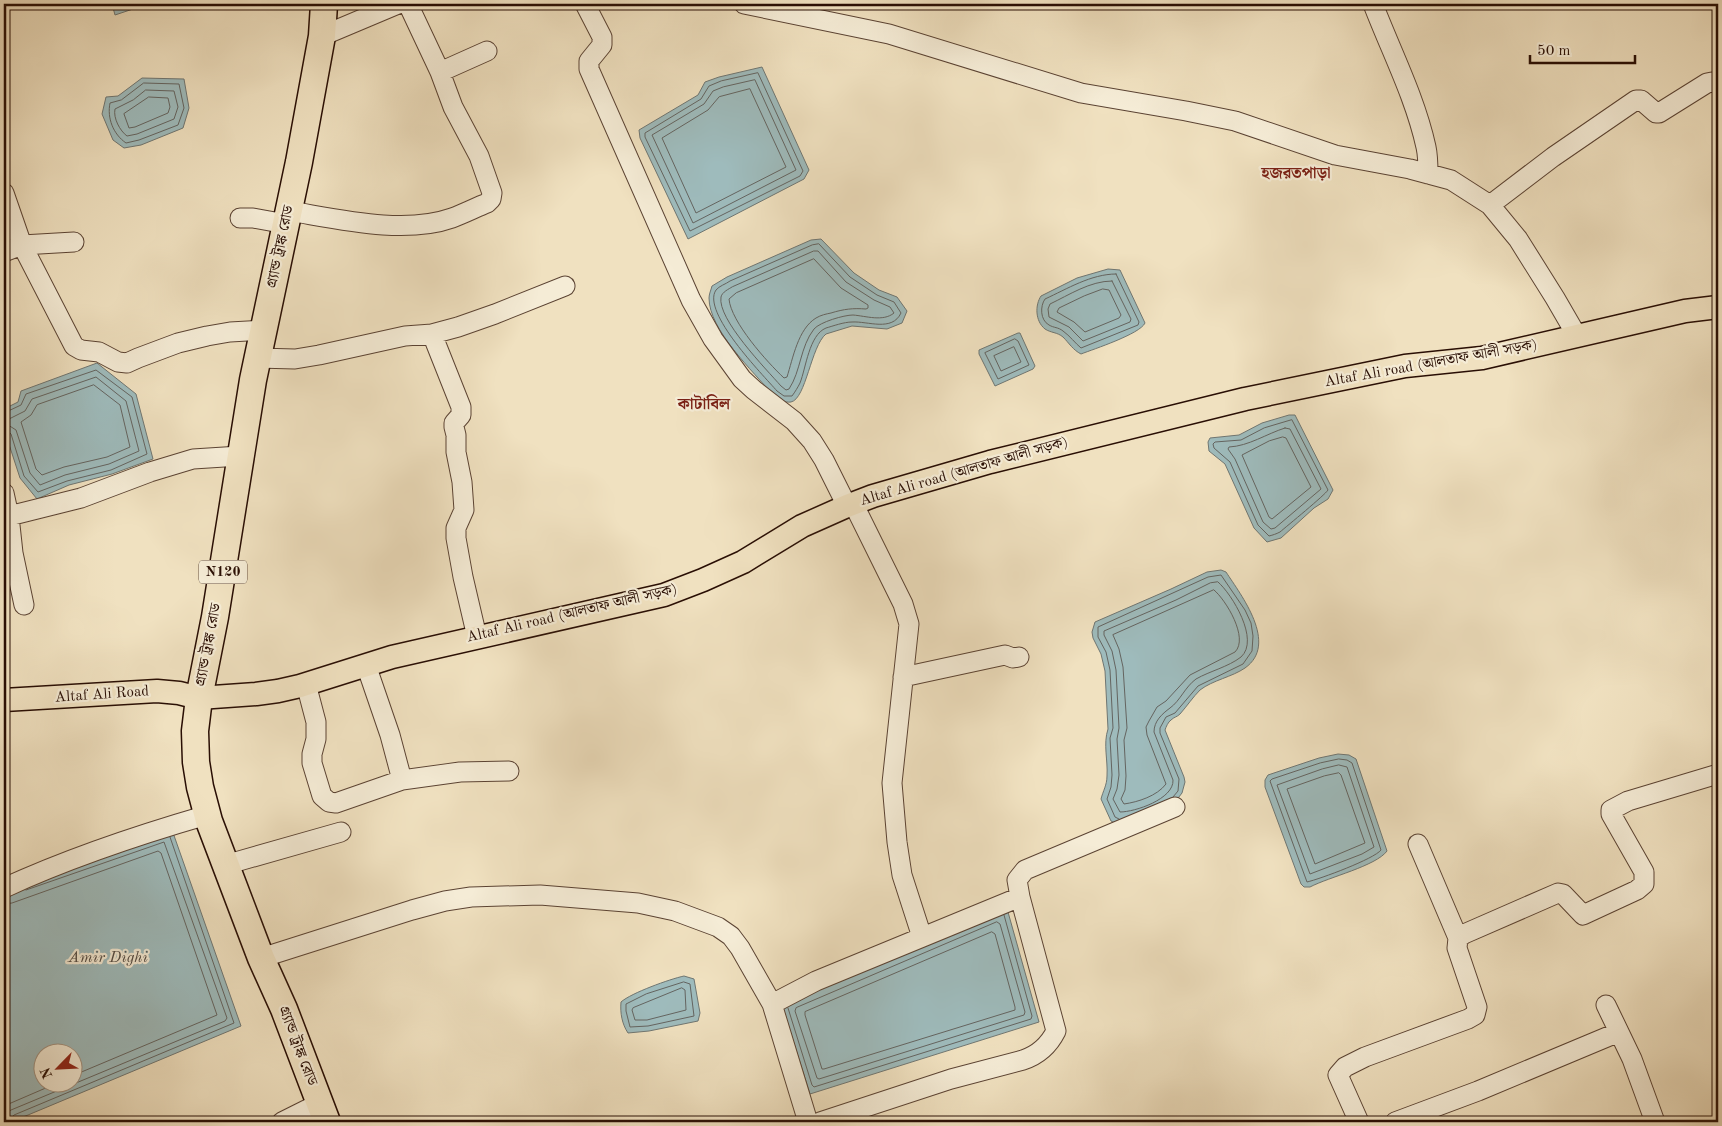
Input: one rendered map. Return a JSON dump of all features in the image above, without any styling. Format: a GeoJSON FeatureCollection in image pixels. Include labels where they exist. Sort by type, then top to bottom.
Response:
{"type":"FeatureCollection","features":[{"type":"Feature","properties":{"kind":"highway","name":"গ্র্যান্ড ট্রাঙ্ক রোড"},"geometry":{"type":"LineString","coordinates":[[323,1113],[284,1009],[261,958],[207,815],[196,762],[195,731],[257,358],[287,218],[322,36],[324,4]]}},
{"type":"Feature","properties":{"kind":"main road","name":"Altaf Ali road (আলতাফ আলী সড়ক)"},"geometry":{"type":"LineString","coordinates":[[199,698],[256,694],[306,684],[392,657],[671,592],[742,562],[802,526],[850,504],[999,459],[1245,399],[1406,366],[1482,358],[1685,311],[1718,307]]}},
{"type":"Feature","properties":{"kind":"main road","name":"Altaf Ali Road"},"geometry":{"type":"LineString","coordinates":[[4,700],[157,691],[199,698]]}},
{"type":"Feature","properties":{"kind":"street"},"geometry":{"type":"LineString","coordinates":[[322,36],[398,4]]}},
{"type":"Feature","properties":{"kind":"street"},"geometry":{"type":"LineString","coordinates":[[240,218],[287,218],[397,226],[450,219],[487,203],[491,199],[492,193],[479,156],[452,107],[440,72],[408,4]]}},
{"type":"Feature","properties":{"kind":"street"},"geometry":{"type":"LineString","coordinates":[[585,4],[602,37],[602,45],[599,51],[589,61],[589,70],[691,300],[713,339],[742,379],[794,421],[812,441],[850,504],[907,615],[909,624],[892,782],[902,875],[922,937]]}},
{"type":"Feature","properties":{"kind":"street"},"geometry":{"type":"LineString","coordinates":[[744,4],[889,34],[1082,93],[1235,121],[1335,155],[1451,180],[1490,205],[1518,239],[1577,336]]}},
{"type":"Feature","properties":{"kind":"street"},"geometry":{"type":"LineString","coordinates":[[1373,4],[1404,79],[1419,123],[1426,148],[1428,174]]}},
{"type":"Feature","properties":{"kind":"street"},"geometry":{"type":"LineString","coordinates":[[440,72],[487,51]]}},
{"type":"Feature","properties":{"kind":"street"},"geometry":{"type":"LineString","coordinates":[[1490,205],[1553,157],[1636,100],[1641,100],[1656,113],[1659,113],[1707,83],[1718,84]]}},
{"type":"Feature","properties":{"kind":"street"},"geometry":{"type":"LineString","coordinates":[[4,193],[22,245],[74,346],[81,350],[99,352],[118,362],[128,364],[138,358],[178,343],[230,332],[263,330]]}},
{"type":"Feature","properties":{"kind":"street"},"geometry":{"type":"LineString","coordinates":[[4,252],[22,245],[74,242]]}},
{"type":"Feature","properties":{"kind":"street"},"geometry":{"type":"LineString","coordinates":[[257,358],[295,359],[405,336],[432,334],[458,328],[565,286]]}},
{"type":"Feature","properties":{"kind":"street"},"geometry":{"type":"LineString","coordinates":[[432,334],[461,407],[461,415],[454,423],[454,427],[464,510],[456,528],[456,538],[477,637]]}},
{"type":"Feature","properties":{"kind":"street"},"geometry":{"type":"LineString","coordinates":[[9,516],[81,498],[150,472],[193,459],[240,456]]}},
{"type":"Feature","properties":{"kind":"street"},"geometry":{"type":"LineString","coordinates":[[4,492],[13,553],[24,605]]}},
{"type":"Feature","properties":{"kind":"street"},"geometry":{"type":"LineString","coordinates":[[903,677],[1005,655],[1013,658],[1019,657]]}},
{"type":"Feature","properties":{"kind":"street"},"geometry":{"type":"LineString","coordinates":[[366,665],[390,735],[402,780]]}},
{"type":"Feature","properties":{"kind":"street"},"geometry":{"type":"LineString","coordinates":[[306,684],[316,722],[316,739],[312,763],[322,796],[329,802],[336,803],[402,780],[460,772],[509,771]]}},
{"type":"Feature","properties":{"kind":"street"},"geometry":{"type":"LineString","coordinates":[[1458,938],[1558,893],[1563,894],[1583,915],[1636,890],[1644,884],[1644,872],[1611,814],[1611,810],[1628,801],[1718,774]]}},
{"type":"Feature","properties":{"kind":"street"},"geometry":{"type":"LineString","coordinates":[[820,1122],[951,1079],[1033,1057],[1046,1046],[1056,1031],[1020,898],[1017,880],[1025,870],[1175,807]]}},
{"type":"Feature","properties":{"kind":"street"},"geometry":{"type":"LineString","coordinates":[[4,888],[42,870],[74,858],[207,815]]}},
{"type":"Feature","properties":{"kind":"street"},"geometry":{"type":"LineString","coordinates":[[225,864],[341,832]]}},
{"type":"Feature","properties":{"kind":"street"},"geometry":{"type":"LineString","coordinates":[[1359,1122],[1338,1075],[1345,1067],[1365,1056],[1475,1015],[1476,1007],[1457,948],[1458,938],[1418,844]]}},
{"type":"Feature","properties":{"kind":"street"},"geometry":{"type":"LineString","coordinates":[[261,958],[412,910],[445,901],[471,897],[540,895],[638,903],[675,911],[718,927],[731,936],[740,948],[772,1004],[808,1122]]}},
{"type":"Feature","properties":{"kind":"street"},"geometry":{"type":"LineString","coordinates":[[772,1004],[816,981],[1020,898]]}},
{"type":"Feature","properties":{"kind":"street"},"geometry":{"type":"LineString","coordinates":[[1606,1004],[1632,1059],[1655,1122]]}},
{"type":"Feature","properties":{"kind":"street"},"geometry":{"type":"LineString","coordinates":[[1395,1122],[1478,1091],[1619,1032]]}},
{"type":"Feature","properties":{"kind":"street"},"geometry":{"type":"LineString","coordinates":[[282,1122],[323,1113]]}},
{"type":"Feature","properties":{"kind":"water"},"geometry":{"type":"Polygon","coordinates":[[[112,4],[174,4],[136,8],[115,15],[112,4]]]}},
{"type":"Feature","properties":{"kind":"water"},"geometry":{"type":"Polygon","coordinates":[[[762,67],[809,170],[804,179],[688,239],[640,138],[639,130],[698,95],[705,82],[762,67]]]}},
{"type":"Feature","properties":{"kind":"water"},"geometry":{"type":"Polygon","coordinates":[[[142,78],[184,79],[189,108],[183,128],[141,145],[124,148],[113,140],[102,114],[106,97],[118,96],[142,78]]]}},
{"type":"Feature","properties":{"kind":"water"},"geometry":{"type":"Polygon","coordinates":[[[821,239],[854,273],[879,290],[897,297],[907,311],[902,323],[887,329],[852,326],[826,334],[816,349],[801,392],[796,399],[786,402],[773,395],[734,350],[716,323],[711,310],[709,295],[712,286],[727,277],[811,240],[821,239]]]}},
{"type":"Feature","properties":{"kind":"water"},"geometry":{"type":"Polygon","coordinates":[[[1108,269],[1120,270],[1145,323],[1135,332],[1081,354],[1063,337],[1042,326],[1037,313],[1038,304],[1041,296],[1077,278],[1108,269]]]}},
{"type":"Feature","properties":{"kind":"water"},"geometry":{"type":"Polygon","coordinates":[[[1020,333],[1035,366],[1033,369],[995,386],[979,354],[979,350],[1020,333]]]}},
{"type":"Feature","properties":{"kind":"water"},"geometry":{"type":"Polygon","coordinates":[[[97,363],[136,394],[153,459],[112,474],[69,485],[37,499],[20,478],[4,429],[4,409],[18,402],[21,391],[97,363]]]}},
{"type":"Feature","properties":{"kind":"water"},"geometry":{"type":"Polygon","coordinates":[[[1295,415],[1333,490],[1328,499],[1314,508],[1281,538],[1267,542],[1254,528],[1225,464],[1209,451],[1208,442],[1210,438],[1239,435],[1262,423],[1295,415]]]}},
{"type":"Feature","properties":{"kind":"water"},"geometry":{"type":"Polygon","coordinates":[[[1221,570],[1226,572],[1233,582],[1248,606],[1254,620],[1258,633],[1258,646],[1255,658],[1240,671],[1200,690],[1180,714],[1167,725],[1165,730],[1185,782],[1182,793],[1175,802],[1117,824],[1111,821],[1101,799],[1107,779],[1106,740],[1108,729],[1105,671],[1101,654],[1092,632],[1095,622],[1207,572],[1221,570]]]}},
{"type":"Feature","properties":{"kind":"water"},"geometry":{"type":"Polygon","coordinates":[[[1338,754],[1349,755],[1356,759],[1387,851],[1373,862],[1310,887],[1304,887],[1301,884],[1265,787],[1265,780],[1268,775],[1319,758],[1338,754]]]}},
{"type":"Feature","properties":{"kind":"water","name":"Amir Dighi"},"geometry":{"type":"Polygon","coordinates":[[[171,827],[241,1026],[82,1092],[82,1044],[32,1044],[32,1094],[78,1094],[10,1122],[4,1122],[4,886],[171,827]]]}},
{"type":"Feature","properties":{"kind":"water"},"geometry":{"type":"Polygon","coordinates":[[[1006,905],[1039,1022],[810,1094],[781,1002],[1006,905]]]}},
{"type":"Feature","properties":{"kind":"water"},"geometry":{"type":"Polygon","coordinates":[[[684,976],[694,979],[700,1013],[698,1021],[649,1031],[628,1033],[622,1018],[621,1002],[661,983],[684,976]]]}},
{"type":"Feature","properties":{"kind":"district","name":"হজরতপাড়া"},"geometry":{"type":"Point","coordinates":[1296,174]}},
{"type":"Feature","properties":{"kind":"district","name":"কাটাবিল"},"geometry":{"type":"Point","coordinates":[704,405]}}]}
